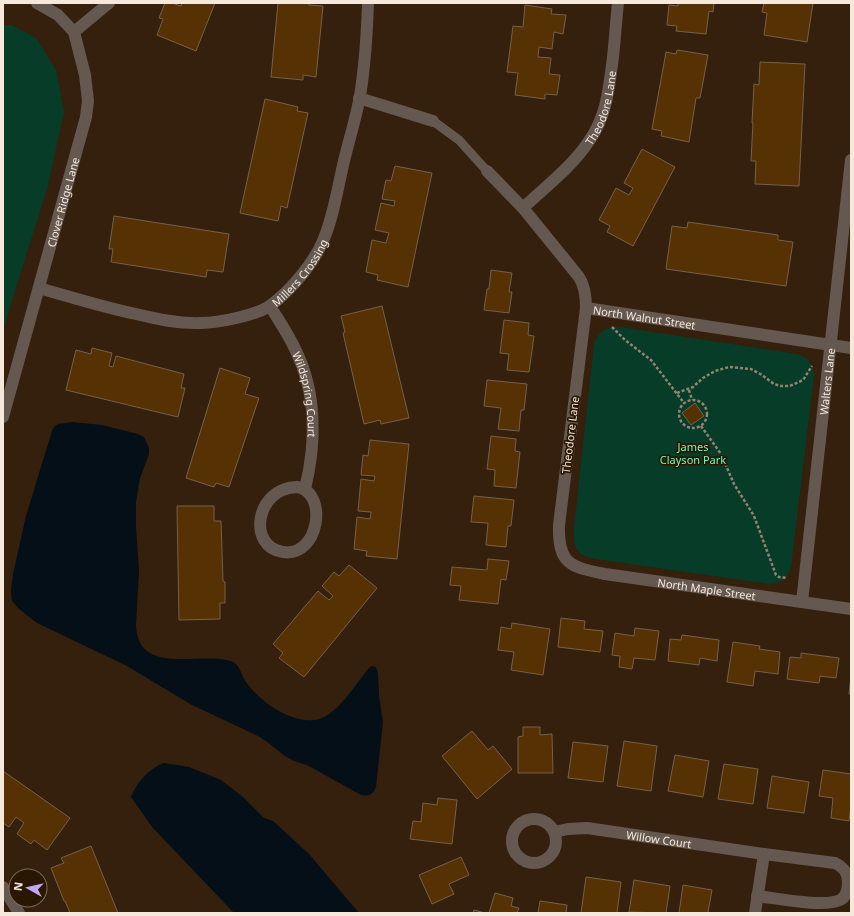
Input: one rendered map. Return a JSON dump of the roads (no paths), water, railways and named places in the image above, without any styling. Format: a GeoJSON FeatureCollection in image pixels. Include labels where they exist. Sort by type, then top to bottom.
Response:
{"type":"FeatureCollection","features":[{"type":"Feature","properties":{"kind":"street","name":"Clover Ridge Lane"},"geometry":{"type":"LineString","coordinates":[[3,417],[86,117],[88,101],[85,75],[74,32],[58,15],[37,3]]}},
{"type":"Feature","properties":{"kind":"street"},"geometry":{"type":"LineString","coordinates":[[74,32],[109,3]]}},
{"type":"Feature","properties":{"kind":"street","name":"Millers Crossing"},"geometry":{"type":"LineString","coordinates":[[39,288],[100,306],[166,321],[189,324],[224,321],[270,306],[298,280],[323,242],[333,209],[360,98],[365,56],[368,3]]}},
{"type":"Feature","properties":{"kind":"street","name":"Theodore Lane"},"geometry":{"type":"LineString","coordinates":[[523,208],[577,157],[590,141],[600,122],[606,106],[609,90],[618,3]]}},
{"type":"Feature","properties":{"kind":"street"},"geometry":{"type":"LineString","coordinates":[[360,98],[433,121]]}},
{"type":"Feature","properties":{"kind":"street","name":"Walters Lane"},"geometry":{"type":"LineString","coordinates":[[802,602],[851,160]]}},
{"type":"Feature","properties":{"kind":"street","name":"North Walnut Street"},"geometry":{"type":"LineString","coordinates":[[488,171],[523,208],[580,279],[585,296],[586,308],[851,348]]}},
{"type":"Feature","properties":{"kind":"street","name":"Wildspring Court"},"geometry":{"type":"LineString","coordinates":[[270,306],[297,352],[309,390],[313,443],[305,489]]}},
{"type":"Feature","properties":{"kind":"street","name":"Theodore Lane"},"geometry":{"type":"LineString","coordinates":[[566,560],[559,546],[559,525],[586,308]]}},
{"type":"Feature","properties":{"kind":"street"},"geometry":{"type":"LineString","coordinates":[[297,487],[305,489],[311,496],[315,508],[316,522],[312,536],[304,547],[294,552],[273,550],[267,544],[261,533],[261,518],[266,504],[271,497],[284,489],[297,487]]}},
{"type":"Feature","properties":{"kind":"street","name":"North Maple Street"},"geometry":{"type":"LineString","coordinates":[[566,560],[577,568],[604,574],[851,609]]}},
{"type":"Feature","properties":{"kind":"street","name":"Willow Court"},"geometry":{"type":"LineString","coordinates":[[554,832],[568,829],[587,828],[835,864],[845,871],[848,876],[847,892],[842,899],[828,903],[814,903],[757,896]]}},
{"type":"Feature","properties":{"kind":"street"},"geometry":{"type":"LineString","coordinates":[[755,913],[764,854]]}},
{"type":"Feature","properties":{"kind":"street"},"geometry":{"type":"LineString","coordinates":[[3,887],[19,913]]}},
{"type":"Feature","properties":{"kind":"lane"},"geometry":{"type":"LineString","coordinates":[[433,121],[459,140],[488,171]]}},
{"type":"Feature","properties":{"kind":"park label","name":"James Clayson Park"},"geometry":{"type":"Point","coordinates":[693,452]}}]}
